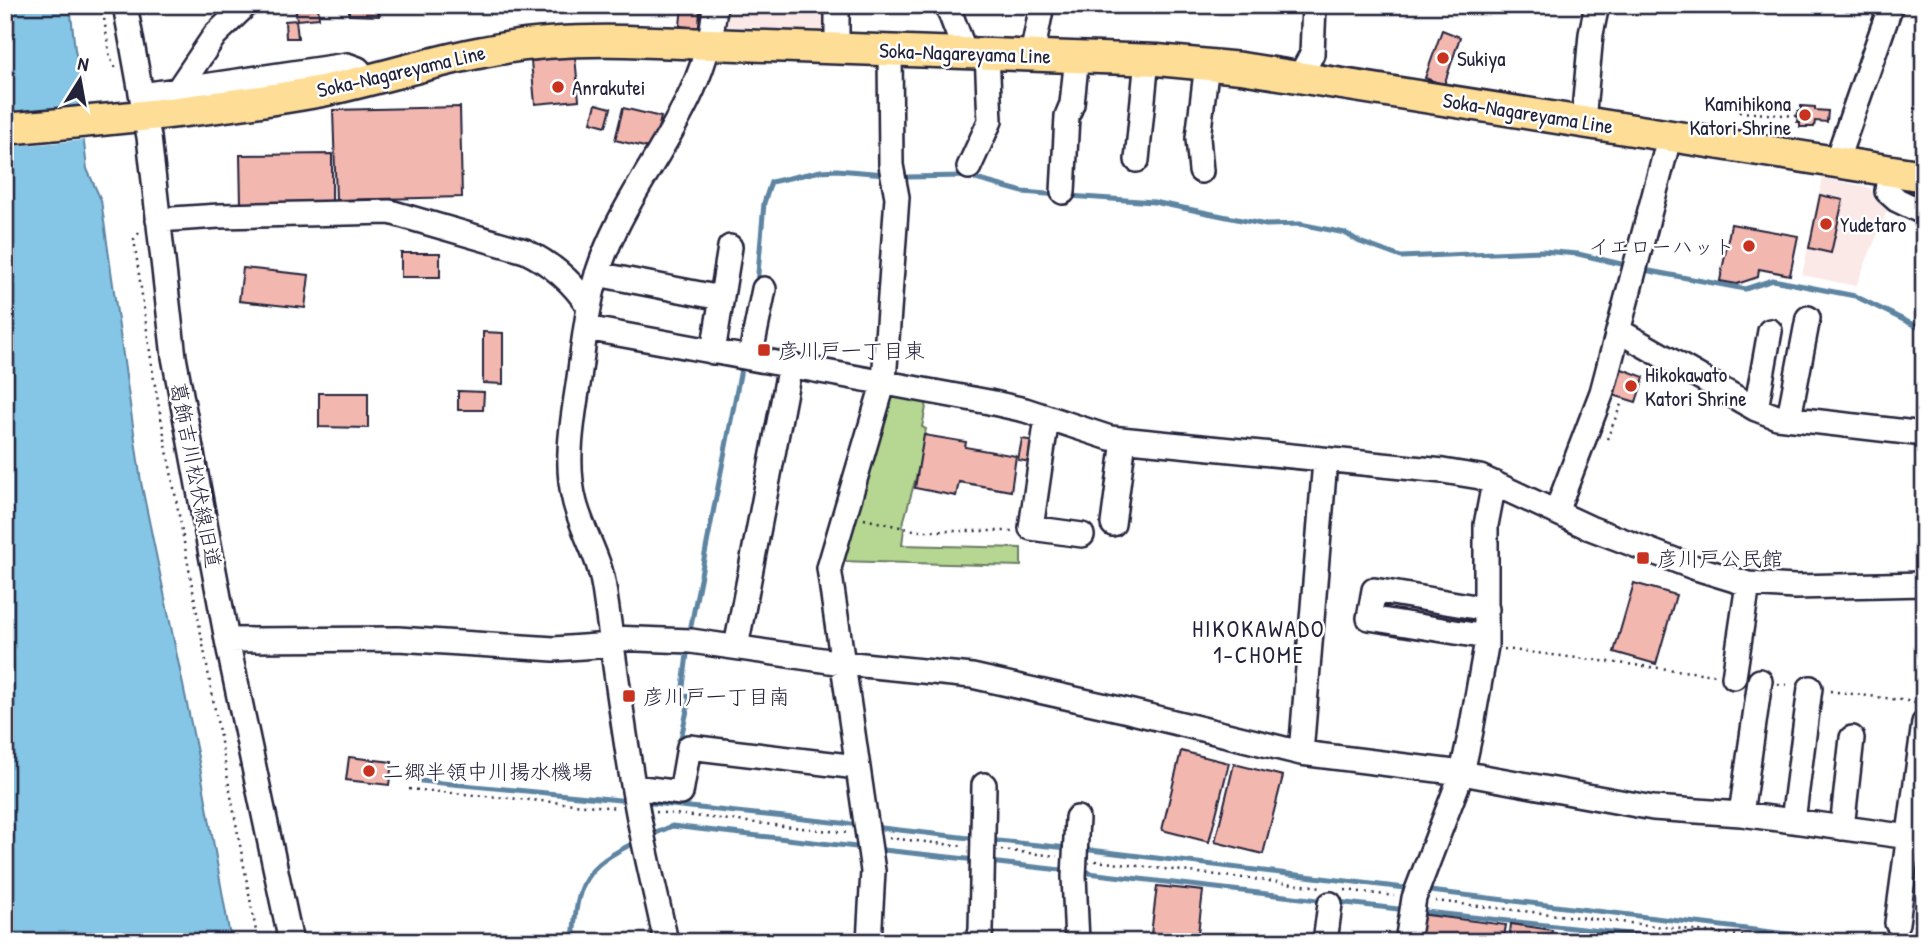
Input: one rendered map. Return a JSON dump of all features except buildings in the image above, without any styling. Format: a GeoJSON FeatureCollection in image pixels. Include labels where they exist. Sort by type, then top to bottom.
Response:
{"type":"FeatureCollection","features":[{"type":"Feature","properties":{"kind":"main road","name":"Soka-Nagareyama Line"},"geometry":{"type":"LineString","coordinates":[[5,129],[139,110],[255,103],[368,81],[460,57],[529,44],[590,40],[1077,56],[1207,64],[1300,76],[1924,176]]}},
{"type":"Feature","properties":{"kind":"street","name":"葛飾吉川松伏線旧道"},"geometry":{"type":"LineString","coordinates":[[125,5],[139,110],[149,226],[227,640],[291,942]]}},
{"type":"Feature","properties":{"kind":"street"},"geometry":{"type":"LineString","coordinates":[[177,91],[215,35],[246,5]]}},
{"type":"Feature","properties":{"kind":"street"},"geometry":{"type":"LineString","coordinates":[[666,942],[636,798],[599,565],[575,504],[570,480],[570,443],[587,318],[597,274],[610,237],[656,161],[695,87],[709,44],[715,5]]}},
{"type":"Feature","properties":{"kind":"street"},"geometry":{"type":"LineString","coordinates":[[837,5],[837,48]]}},
{"type":"Feature","properties":{"kind":"street"},"geometry":{"type":"LineString","coordinates":[[947,5],[976,53],[990,121],[969,167]]}},
{"type":"Feature","properties":{"kind":"street"},"geometry":{"type":"LineString","coordinates":[[1032,55],[1042,5]]}},
{"type":"Feature","properties":{"kind":"street"},"geometry":{"type":"LineString","coordinates":[[1300,76],[1312,54],[1314,5]]}},
{"type":"Feature","properties":{"kind":"street"},"geometry":{"type":"LineString","coordinates":[[1583,122],[1591,34],[1597,5]]}},
{"type":"Feature","properties":{"kind":"street"},"geometry":{"type":"LineString","coordinates":[[1836,162],[1891,5]]}},
{"type":"Feature","properties":{"kind":"street"},"geometry":{"type":"LineString","coordinates":[[869,942],[873,871],[829,568],[884,381],[897,197],[891,165],[890,50]]}},
{"type":"Feature","properties":{"kind":"street"},"geometry":{"type":"LineString","coordinates":[[1063,192],[1067,116],[1072,104],[1077,56]]}},
{"type":"Feature","properties":{"kind":"street"},"geometry":{"type":"LineString","coordinates":[[1136,160],[1147,59]]}},
{"type":"Feature","properties":{"kind":"street"},"geometry":{"type":"LineString","coordinates":[[1201,171],[1198,138],[1207,64]]}},
{"type":"Feature","properties":{"kind":"street"},"geometry":{"type":"LineString","coordinates":[[139,110],[177,91],[347,65],[358,69],[368,81]]}},
{"type":"Feature","properties":{"kind":"street"},"geometry":{"type":"LineString","coordinates":[[1556,512],[1602,392],[1670,135]]}},
{"type":"Feature","properties":{"kind":"street"},"geometry":{"type":"LineString","coordinates":[[1889,170],[1887,191],[1897,200],[1924,214]]}},
{"type":"Feature","properties":{"kind":"street"},"geometry":{"type":"LineString","coordinates":[[149,226],[219,216],[390,212],[525,251],[537,257],[569,280],[587,318],[713,352],[989,402],[1110,438],[1443,471],[1479,477],[1646,549],[1748,584],[1768,587],[1915,584]]}},
{"type":"Feature","properties":{"kind":"street"},"geometry":{"type":"LineString","coordinates":[[713,352],[730,247]]}},
{"type":"Feature","properties":{"kind":"street"},"geometry":{"type":"LineString","coordinates":[[597,274],[721,298]]}},
{"type":"Feature","properties":{"kind":"street"},"geometry":{"type":"LineString","coordinates":[[750,358],[764,289]]}},
{"type":"Feature","properties":{"kind":"street"},"geometry":{"type":"LineString","coordinates":[[1789,418],[1808,318]]}},
{"type":"Feature","properties":{"kind":"street"},"geometry":{"type":"LineString","coordinates":[[1619,331],[1756,409],[1777,417],[1924,434]]}},
{"type":"Feature","properties":{"kind":"street"},"geometry":{"type":"LineString","coordinates":[[1756,409],[1770,331]]}},
{"type":"Feature","properties":{"kind":"street"},"geometry":{"type":"LineString","coordinates":[[736,647],[790,365]]}},
{"type":"Feature","properties":{"kind":"street"},"geometry":{"type":"LineString","coordinates":[[1047,418],[1031,528],[1082,535]]}},
{"type":"Feature","properties":{"kind":"street"},"geometry":{"type":"LineString","coordinates":[[1113,524],[1124,440]]}},
{"type":"Feature","properties":{"kind":"street"},"geometry":{"type":"LineString","coordinates":[[1301,753],[1325,461]]}},
{"type":"Feature","properties":{"kind":"street"},"geometry":{"type":"LineString","coordinates":[[1407,942],[1414,898],[1462,773],[1486,642],[1486,525],[1494,483]]}},
{"type":"Feature","properties":{"kind":"street"},"geometry":{"type":"LineString","coordinates":[[1734,677],[1748,584]]}},
{"type":"Feature","properties":{"kind":"street"},"geometry":{"type":"LineString","coordinates":[[1486,642],[1369,618],[1374,590],[1487,609]]}},
{"type":"Feature","properties":{"kind":"street"},"geometry":{"type":"LineString","coordinates":[[227,640],[398,639],[554,649],[611,641],[691,641],[843,663],[972,676],[1301,753],[1462,773],[1653,808],[1741,814],[1916,838]]}},
{"type":"Feature","properties":{"kind":"street"},"geometry":{"type":"LineString","coordinates":[[1741,814],[1760,681]]}},
{"type":"Feature","properties":{"kind":"street"},"geometry":{"type":"LineString","coordinates":[[1793,821],[1810,688]]}},
{"type":"Feature","properties":{"kind":"street"},"geometry":{"type":"LineString","coordinates":[[1897,923],[1916,838],[1924,723]]}},
{"type":"Feature","properties":{"kind":"street"},"geometry":{"type":"LineString","coordinates":[[1842,828],[1852,738]]}},
{"type":"Feature","properties":{"kind":"street"},"geometry":{"type":"LineString","coordinates":[[636,798],[681,793],[689,747],[857,768]]}},
{"type":"Feature","properties":{"kind":"street"},"geometry":{"type":"LineString","coordinates":[[978,942],[981,930],[984,785]]}},
{"type":"Feature","properties":{"kind":"street"},"geometry":{"type":"LineString","coordinates":[[1077,818],[1077,942]]}},
{"type":"Feature","properties":{"kind":"street"},"geometry":{"type":"LineString","coordinates":[[1325,942],[1331,893]]}},
{"type":"Feature","properties":{"kind":"path"},"geometry":{"type":"LineString","coordinates":[[102,5],[110,58],[119,71]]}},
{"type":"Feature","properties":{"kind":"path"},"geometry":{"type":"LineString","coordinates":[[1739,112],[1798,116]]}},
{"type":"Feature","properties":{"kind":"path"},"geometry":{"type":"LineString","coordinates":[[149,226],[134,239],[154,380],[258,942]]}},
{"type":"Feature","properties":{"kind":"path"},"geometry":{"type":"LineString","coordinates":[[844,515],[918,531],[1028,531],[1031,528]]}},
{"type":"Feature","properties":{"kind":"path"},"geometry":{"type":"LineString","coordinates":[[1486,642],[1734,677]]}},
{"type":"Feature","properties":{"kind":"path"},"geometry":{"type":"LineString","coordinates":[[1760,681],[1924,703]]}},
{"type":"Feature","properties":{"kind":"path"},"geometry":{"type":"LineString","coordinates":[[409,789],[636,798],[867,835],[1075,858],[1331,893],[1414,898],[1797,942]]}},
{"type":"Feature","properties":{"kind":"shaded area"},"geometry":{"type":"Polygon","coordinates":[[[723,5],[830,5],[828,31],[722,26],[723,5]]]}},
{"type":"Feature","properties":{"kind":"shaded area"},"geometry":{"type":"Polygon","coordinates":[[[1823,178],[1867,187],[1890,204],[1856,286],[1802,275],[1823,178]]]}},
{"type":"Feature","properties":{"kind":"green space"},"geometry":{"type":"Polygon","coordinates":[[[892,395],[927,402],[922,427],[926,429],[924,437],[927,438],[902,527],[902,545],[1021,548],[1021,566],[838,561],[885,399],[892,395]]]}},
{"type":"Feature","properties":{"kind":"water"},"geometry":{"type":"Polygon","coordinates":[[[5,5],[70,5],[75,50],[83,87],[79,99],[87,169],[101,200],[141,482],[200,767],[231,942],[5,942],[5,5]]]}},
{"type":"Feature","properties":{"kind":"pier"},"geometry":{"type":"Polygon","coordinates":[[[86,134],[87,140],[5,147],[5,141],[86,134]]]}},
{"type":"Feature","properties":{"kind":"waterway"},"geometry":{"type":"LineString","coordinates":[[757,285],[764,203],[771,182],[821,171],[885,174]]}},
{"type":"Feature","properties":{"kind":"waterway"},"geometry":{"type":"LineString","coordinates":[[907,177],[965,176],[1023,192],[1059,195]]}},
{"type":"Feature","properties":{"kind":"waterway"},"geometry":{"type":"LineString","coordinates":[[1069,196],[1154,202],[1266,225],[1300,224],[1345,233],[1360,242],[1401,257],[1542,251],[1578,254],[1630,266]]}},
{"type":"Feature","properties":{"kind":"waterway"},"geometry":{"type":"LineString","coordinates":[[1639,269],[1745,289],[1773,280],[1855,296],[1924,330]]}},
{"type":"Feature","properties":{"kind":"waterway"},"geometry":{"type":"LineString","coordinates":[[689,636],[742,364]]}},
{"type":"Feature","properties":{"kind":"waterway"},"geometry":{"type":"LineString","coordinates":[[679,747],[690,697],[682,695],[688,646]]}},
{"type":"Feature","properties":{"kind":"waterway"},"geometry":{"type":"LineString","coordinates":[[421,781],[630,801]]}},
{"type":"Feature","properties":{"kind":"waterway"},"geometry":{"type":"LineString","coordinates":[[643,802],[860,825]]}},
{"type":"Feature","properties":{"kind":"waterway"},"geometry":{"type":"LineString","coordinates":[[647,837],[672,826],[865,848]]}},
{"type":"Feature","properties":{"kind":"waterway"},"geometry":{"type":"LineString","coordinates":[[873,827],[978,839]]}},
{"type":"Feature","properties":{"kind":"waterway"},"geometry":{"type":"LineString","coordinates":[[988,840],[1068,848]]}},
{"type":"Feature","properties":{"kind":"waterway"},"geometry":{"type":"LineString","coordinates":[[573,942],[577,905],[586,879],[605,859],[638,841]]}},
{"type":"Feature","properties":{"kind":"waterway"},"geometry":{"type":"LineString","coordinates":[[874,849],[976,860]]}},
{"type":"Feature","properties":{"kind":"waterway"},"geometry":{"type":"LineString","coordinates":[[1082,849],[1413,889]]}},
{"type":"Feature","properties":{"kind":"waterway"},"geometry":{"type":"LineString","coordinates":[[989,862],[1070,871]]}},
{"type":"Feature","properties":{"kind":"waterway"},"geometry":{"type":"LineString","coordinates":[[1080,872],[1327,901]]}},
{"type":"Feature","properties":{"kind":"waterway"},"geometry":{"type":"LineString","coordinates":[[1422,890],[1855,942]]}},
{"type":"Feature","properties":{"kind":"waterway"},"geometry":{"type":"LineString","coordinates":[[1337,902],[1407,910]]}},
{"type":"Feature","properties":{"kind":"waterway"},"geometry":{"type":"LineString","coordinates":[[1417,911],[1702,942]]}},
{"type":"Feature","properties":{"kind":"place","name":"Sukiya"},"geometry":{"type":"Point","coordinates":[1443,58]}},
{"type":"Feature","properties":{"kind":"place","name":"Anrakutei"},"geometry":{"type":"Point","coordinates":[558,87]}},
{"type":"Feature","properties":{"kind":"place","name":"Kamihikona Katori Shrine"},"geometry":{"type":"Point","coordinates":[1805,115]}},
{"type":"Feature","properties":{"kind":"place","name":"Yudetaro"},"geometry":{"type":"Point","coordinates":[1826,224]}},
{"type":"Feature","properties":{"kind":"place","name":"イエローハット"},"geometry":{"type":"Point","coordinates":[1749,246]}},
{"type":"Feature","properties":{"kind":"place","name":"彦川戸一丁目東"},"geometry":{"type":"Point","coordinates":[764,350]}},
{"type":"Feature","properties":{"kind":"place","name":"Hikokawato Katori Shrine"},"geometry":{"type":"Point","coordinates":[1631,386]}},
{"type":"Feature","properties":{"kind":"place","name":"彦川戸公民館"},"geometry":{"type":"Point","coordinates":[1643,558]}},
{"type":"Feature","properties":{"kind":"place","name":"彦川戸一丁目南"},"geometry":{"type":"Point","coordinates":[629,696]}},
{"type":"Feature","properties":{"kind":"place","name":"二郷半領中川揚水機場"},"geometry":{"type":"Point","coordinates":[369,771]}},
{"type":"Feature","properties":{"kind":"district","name":"HIKOKAWADO 1-CHOME"},"geometry":{"type":"Point","coordinates":[1259,641]}}]}
